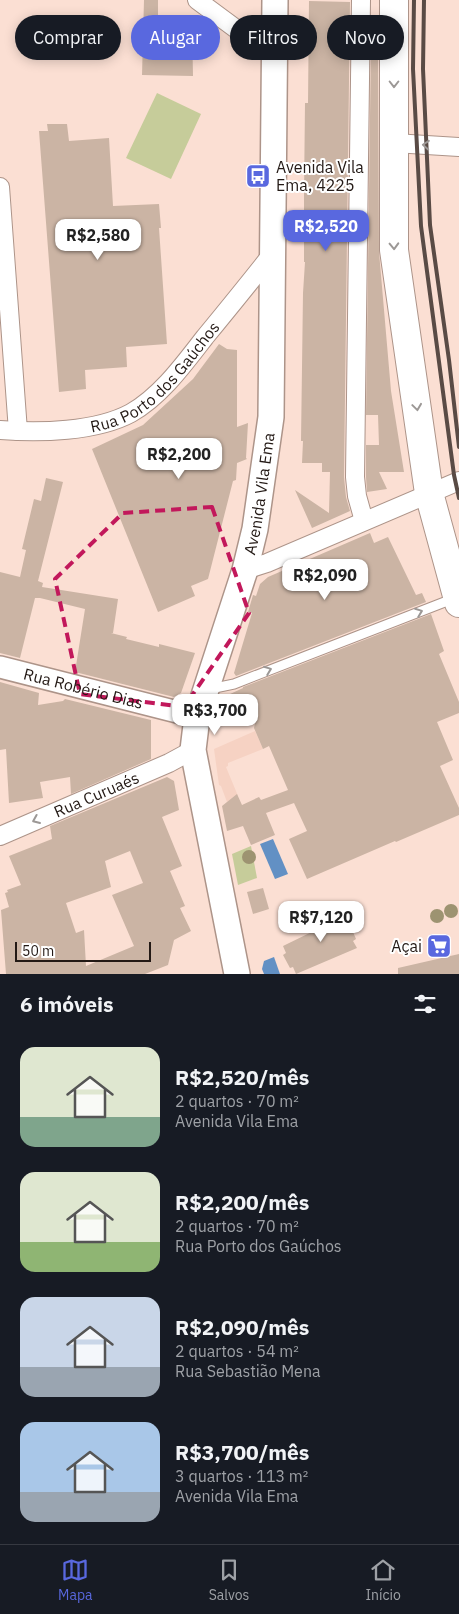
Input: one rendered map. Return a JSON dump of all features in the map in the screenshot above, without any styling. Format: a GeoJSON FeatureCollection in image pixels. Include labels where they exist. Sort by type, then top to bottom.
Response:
{"type":"FeatureCollection","features":[{"type":"Feature","properties":{"kind":"main road","name":"Avenida Vila Ema"},"geometry":{"type":"LineString","coordinates":[[275,0],[275,15]]}},
{"type":"Feature","properties":{"kind":"main road"},"geometry":{"type":"LineString","coordinates":[[394,0],[394,250],[429,493],[458,600]]}},
{"type":"Feature","properties":{"kind":"main road","name":"Avenida Vila Ema"},"geometry":{"type":"LineString","coordinates":[[237,974],[192,750],[197,716],[245,570],[255,529],[271,417],[274,60]]}},
{"type":"Feature","properties":{"kind":"street"},"geometry":{"type":"LineString","coordinates":[[197,0],[230,24]]}},
{"type":"Feature","properties":{"kind":"street"},"geometry":{"type":"LineString","coordinates":[[361,0],[358,358],[355,451],[356,486],[364,521]]}},
{"type":"Feature","properties":{"kind":"street"},"geometry":{"type":"LineString","coordinates":[[394,143],[459,148]]}},
{"type":"Feature","properties":{"kind":"street"},"geometry":{"type":"LineString","coordinates":[[0,198],[18,431]]}},
{"type":"Feature","properties":{"kind":"street","name":"Rua Porto dos Gaúchos"},"geometry":{"type":"LineString","coordinates":[[0,430],[72,430],[107,422],[131,413],[169,382],[272,254]]}},
{"type":"Feature","properties":{"kind":"street"},"geometry":{"type":"LineString","coordinates":[[245,570],[268,563],[459,481]]}},
{"type":"Feature","properties":{"kind":"street","name":"Rua Robério Dias"},"geometry":{"type":"LineString","coordinates":[[0,668],[197,716]]}},
{"type":"Feature","properties":{"kind":"street","name":"Rua Curuaés"},"geometry":{"type":"LineString","coordinates":[[0,836],[169,763],[192,750]]}},
{"type":"Feature","properties":{"kind":"lane"},"geometry":{"type":"LineString","coordinates":[[205,690],[234,684],[458,600]]}},
{"type":"Feature","properties":{"kind":"highlighted area"},"geometry":{"type":"Polygon","coordinates":[[[212,507],[249,613],[184,707],[80,694],[55,579],[123,513],[212,507]]]}},
{"type":"Feature","properties":{"kind":"shaded area"},"geometry":{"type":"Polygon","coordinates":[[[255,731],[263,749],[228,763],[226,767],[238,796],[227,802],[219,785],[214,749],[255,731]]]}},
{"type":"Feature","properties":{"kind":"green space"},"geometry":{"type":"Polygon","coordinates":[[[157,93],[201,114],[171,179],[126,158],[157,93]]]}},
{"type":"Feature","properties":{"kind":"green space"},"geometry":{"type":"Polygon","coordinates":[[[251,846],[257,878],[238,885],[232,854],[251,846]]]}},
{"type":"Feature","properties":{"kind":"water"},"geometry":{"type":"Polygon","coordinates":[[[273,839],[288,874],[275,879],[260,844],[273,839]]]}},
{"type":"Feature","properties":{"kind":"water"},"geometry":{"type":"Polygon","coordinates":[[[274,957],[280,974],[264,974],[262,969],[264,961],[274,957]]]}},
{"type":"Feature","properties":{"kind":"building"},"geometry":{"type":"Polygon","coordinates":[[[144,0],[158,0],[158,15],[144,15],[144,0]]]}},
{"type":"Feature","properties":{"kind":"building"},"geometry":{"type":"Polygon","coordinates":[[[309,1],[350,2],[350,15],[327,15],[327,60],[349,60],[344,477],[346,497],[350,511],[312,528],[295,490],[329,513],[330,472],[322,472],[322,463],[302,463],[305,103],[308,103],[308,60],[317,60],[317,15],[309,15],[309,1]]]}},
{"type":"Feature","properties":{"kind":"building"},"geometry":{"type":"Polygon","coordinates":[[[142,60],[193,60],[193,76],[142,75],[142,60]]]}},
{"type":"Feature","properties":{"kind":"building"},"geometry":{"type":"Polygon","coordinates":[[[371,60],[378,60],[379,252],[391,391],[404,472],[379,472],[387,489],[367,492],[366,445],[379,445],[378,415],[366,415],[371,60]]]}},
{"type":"Feature","properties":{"kind":"building"},"geometry":{"type":"Polygon","coordinates":[[[47,124],[67,124],[69,141],[109,138],[113,206],[159,204],[167,344],[126,347],[127,367],[85,370],[86,389],[59,392],[39,131],[48,131],[47,124]]]}},
{"type":"Feature","properties":{"kind":"building"},"geometry":{"type":"Polygon","coordinates":[[[219,344],[227,349],[237,350],[237,427],[248,423],[247,459],[237,463],[236,480],[233,481],[208,579],[191,586],[195,596],[158,612],[92,449],[143,425],[193,379],[219,344]]]}},
{"type":"Feature","properties":{"kind":"building"},"geometry":{"type":"Polygon","coordinates":[[[46,478],[63,482],[38,581],[43,583],[42,587],[118,599],[113,633],[111,633],[127,637],[126,639],[159,647],[159,644],[195,653],[181,693],[174,697],[75,672],[85,609],[40,598],[35,598],[20,658],[0,653],[0,572],[20,577],[26,550],[22,549],[34,499],[41,501],[46,478]]]}},
{"type":"Feature","properties":{"kind":"building"},"geometry":{"type":"Polygon","coordinates":[[[370,533],[374,543],[388,537],[416,595],[422,593],[426,602],[236,676],[234,673],[252,613],[248,612],[253,595],[256,596],[260,584],[268,577],[370,533]]]}},
{"type":"Feature","properties":{"kind":"building"},"geometry":{"type":"Polygon","coordinates":[[[431,614],[444,651],[439,654],[459,702],[459,713],[437,722],[453,760],[440,766],[459,808],[459,815],[307,879],[289,839],[307,831],[294,803],[266,813],[275,835],[251,845],[243,826],[227,831],[222,806],[237,794],[242,805],[259,797],[261,800],[288,790],[269,746],[263,749],[254,728],[256,718],[225,710],[228,695],[243,687],[431,614]]]}},
{"type":"Feature","properties":{"kind":"building"},"geometry":{"type":"Polygon","coordinates":[[[0,682],[39,693],[38,705],[63,701],[65,699],[151,720],[151,759],[71,794],[70,777],[40,782],[43,798],[9,803],[6,749],[0,750],[0,682]]]}},
{"type":"Feature","properties":{"kind":"building"},"geometry":{"type":"Polygon","coordinates":[[[167,777],[174,781],[179,810],[162,817],[182,866],[170,871],[185,906],[180,908],[191,931],[174,940],[168,965],[145,974],[6,974],[1,910],[9,907],[5,893],[8,892],[7,890],[21,885],[9,856],[52,839],[50,826],[167,777]],[[130,851],[105,861],[111,887],[66,903],[76,933],[84,930],[86,966],[134,946],[112,895],[143,883],[130,851]]]}},
{"type":"Feature","properties":{"kind":"building"},"geometry":{"type":"Polygon","coordinates":[[[263,888],[269,909],[253,914],[247,892],[263,888]]]}},
{"type":"Feature","properties":{"kind":"building"},"geometry":{"type":"Polygon","coordinates":[[[336,904],[347,926],[350,925],[356,939],[353,941],[357,948],[296,974],[293,967],[290,968],[283,955],[286,953],[283,946],[326,925],[320,911],[336,904]]]}},
{"type":"Feature","properties":{"kind":"building"},"geometry":{"type":"Polygon","coordinates":[[[459,954],[459,974],[398,974],[398,968],[459,954]]]}},
{"type":"Feature","properties":{"kind":"railway"},"geometry":{"type":"LineString","coordinates":[[414,0],[413,69],[421,226],[454,475],[459,498]]}},
{"type":"Feature","properties":{"kind":"railway"},"geometry":{"type":"LineString","coordinates":[[424,0],[423,69],[430,225],[459,447]]}},
{"type":"Feature","properties":{"kind":"place","name":"Avenida Vila Ema, 4225"},"geometry":{"type":"Point","coordinates":[258,176]}},
{"type":"Feature","properties":{"kind":"place","name":"Açai"},"geometry":{"type":"Point","coordinates":[439,946]}}]}
